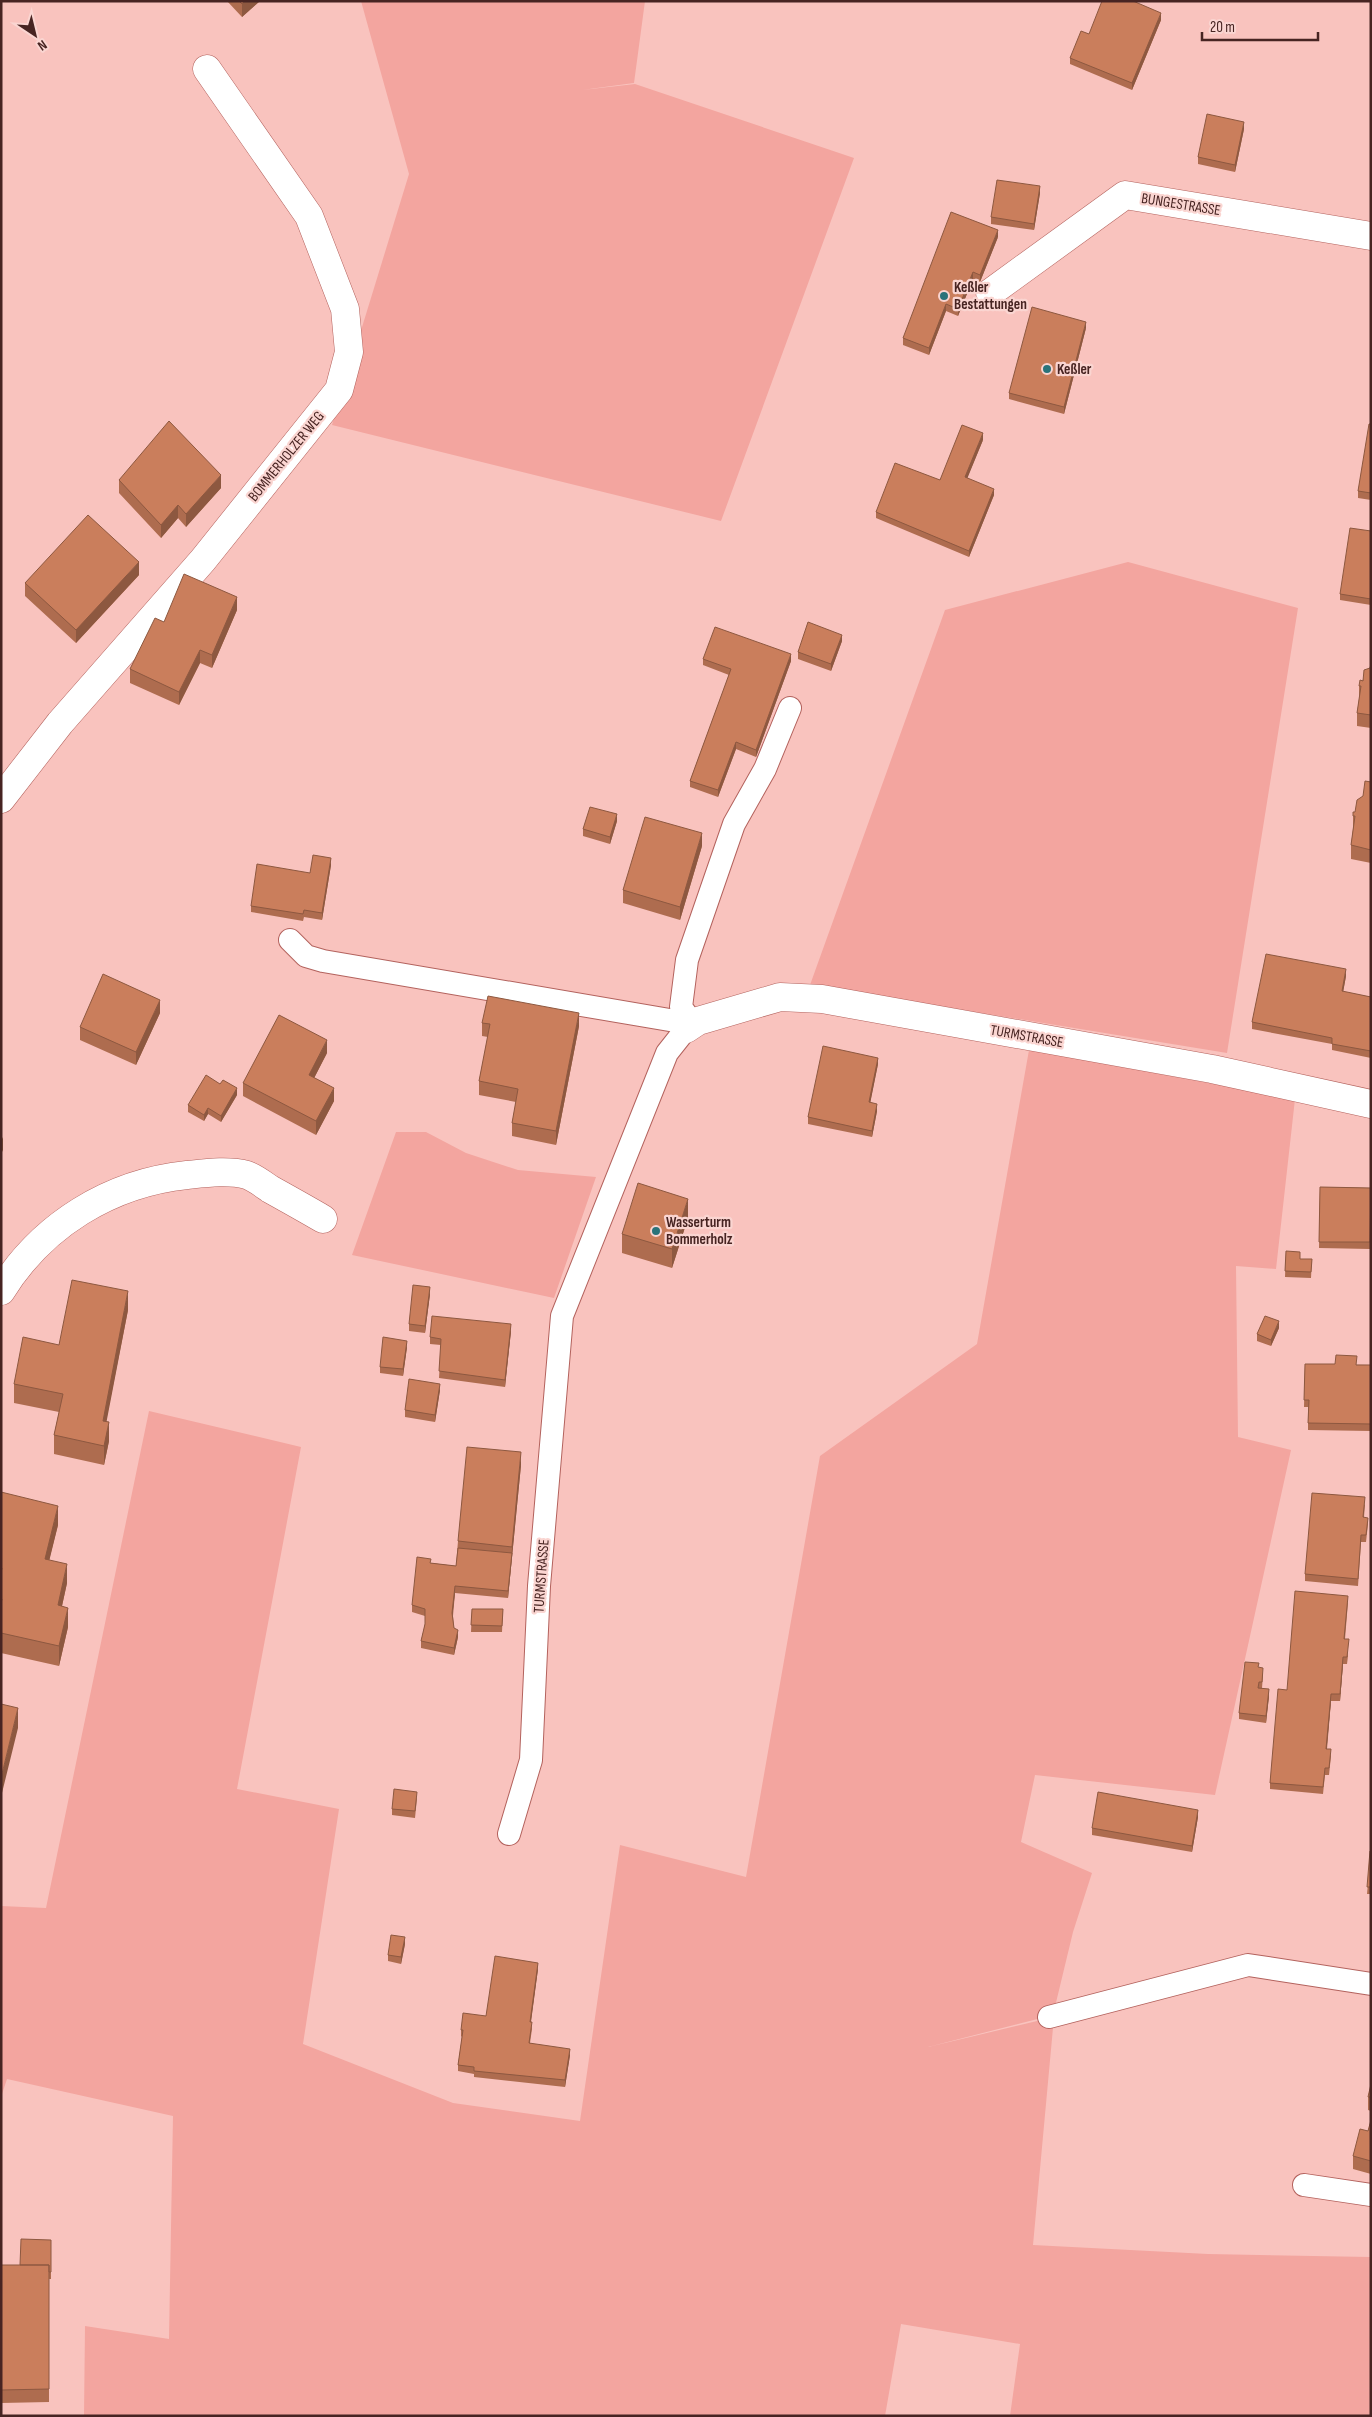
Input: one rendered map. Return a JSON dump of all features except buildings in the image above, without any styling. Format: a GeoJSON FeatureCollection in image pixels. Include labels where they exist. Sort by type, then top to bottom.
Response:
{"type":"FeatureCollection","features":[{"type":"Feature","properties":{"kind":"street","name":"BOMMERHOLZER WEG"},"geometry":{"type":"LineString","coordinates":[[1,799],[60,723],[203,560],[339,390],[349,352],[345,309],[309,216],[207,69]]}},
{"type":"Feature","properties":{"kind":"street","name":"BUNGESTRASSE"},"geometry":{"type":"LineString","coordinates":[[990,293],[1125,195],[1371,236]]}},
{"type":"Feature","properties":{"kind":"street","name":"TURMSTRASSE"},"geometry":{"type":"LineString","coordinates":[[689,1026],[698,1020],[780,997],[822,999],[1212,1069],[1371,1104]]}},
{"type":"Feature","properties":{"kind":"street"},"geometry":{"type":"LineString","coordinates":[[1,1291],[33,1247],[59,1224],[95,1202],[128,1188],[166,1177],[208,1172],[248,1176],[323,1219]]}},
{"type":"Feature","properties":{"kind":"lane"},"geometry":{"type":"LineString","coordinates":[[689,1026],[681,1007],[686,960],[734,824],[765,769],[790,708]]}},
{"type":"Feature","properties":{"kind":"lane"},"geometry":{"type":"LineString","coordinates":[[290,940],[306,956],[324,961],[689,1026]]}},
{"type":"Feature","properties":{"kind":"lane","name":"TURMSTRASSE"},"geometry":{"type":"LineString","coordinates":[[509,1834],[531,1760],[539,1586],[562,1316],[667,1053],[689,1026]]}},
{"type":"Feature","properties":{"kind":"lane"},"geometry":{"type":"LineString","coordinates":[[1049,2017],[1248,1964],[1371,1984]]}},
{"type":"Feature","properties":{"kind":"lane"},"geometry":{"type":"LineString","coordinates":[[1304,2185],[1371,2195]]}},
{"type":"Feature","properties":{"kind":"shaded area"},"geometry":{"type":"Polygon","coordinates":[[[361,1],[645,1],[634,83],[582,90],[635,84],[854,158],[721,521],[332,425],[409,174],[361,1]]]}},
{"type":"Feature","properties":{"kind":"shaded area"},"geometry":{"type":"Polygon","coordinates":[[[1128,562],[1298,608],[1227,1053],[810,985],[945,610],[1128,562]]]}},
{"type":"Feature","properties":{"kind":"shaded area"},"geometry":{"type":"Polygon","coordinates":[[[1029,1050],[1295,1099],[1276,1269],[1236,1266],[1238,1437],[1291,1450],[1215,1795],[1035,1775],[1021,1842],[1092,1873],[1073,1932],[1053,2015],[928,2047],[1054,2017],[1033,2245],[1208,2254],[1371,2257],[1371,2416],[1010,2416],[1020,2344],[901,2324],[885,2416],[84,2416],[85,2326],[169,2339],[173,2116],[7,2079],[1,2097],[1,1906],[46,1908],[149,1411],[301,1447],[237,1789],[339,1809],[303,2044],[453,2103],[580,2121],[620,1845],[746,1877],[820,1456],[977,1344],[1029,1050]]]}},
{"type":"Feature","properties":{"kind":"shaded area"},"geometry":{"type":"Polygon","coordinates":[[[396,1132],[426,1132],[466,1153],[518,1170],[596,1177],[554,1298],[352,1255],[396,1132]]]}},
{"type":"Feature","properties":{"kind":"place","name":"Keßler Bestattungen"},"geometry":{"type":"Point","coordinates":[944,296]}},
{"type":"Feature","properties":{"kind":"place","name":"Keßler"},"geometry":{"type":"Point","coordinates":[1047,369]}},
{"type":"Feature","properties":{"kind":"place","name":"Wasserturm Bommerholz"},"geometry":{"type":"Point","coordinates":[656,1231]}}]}
